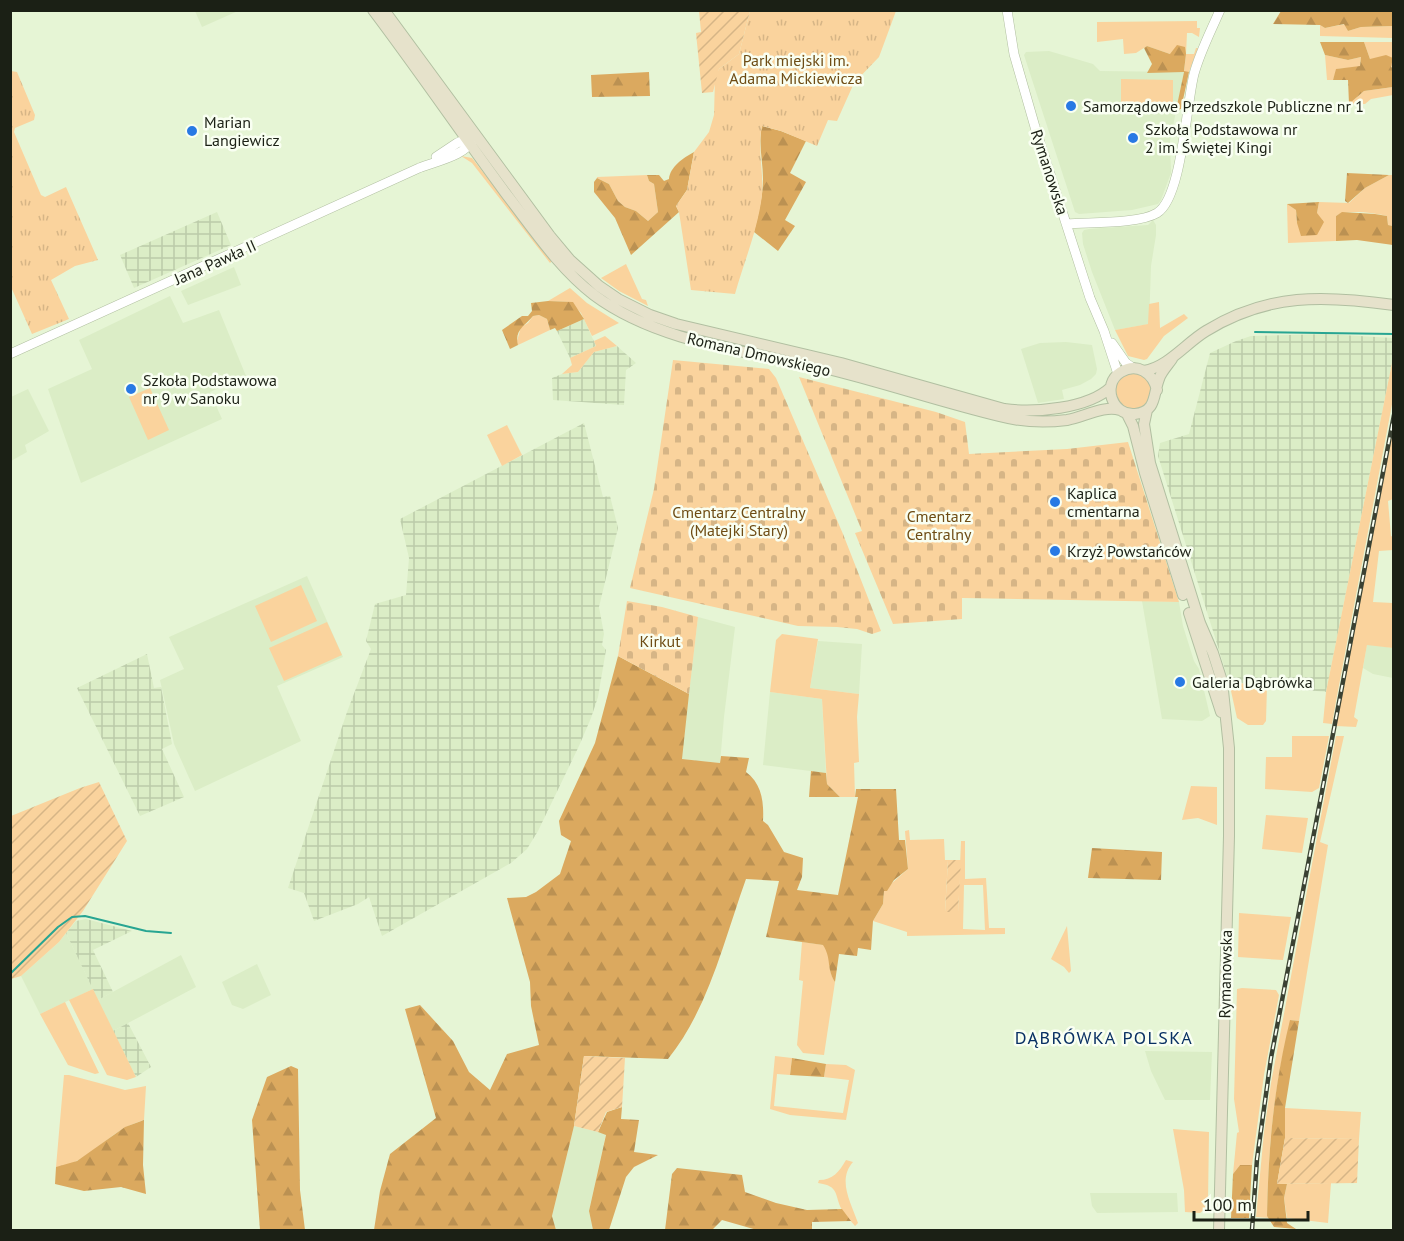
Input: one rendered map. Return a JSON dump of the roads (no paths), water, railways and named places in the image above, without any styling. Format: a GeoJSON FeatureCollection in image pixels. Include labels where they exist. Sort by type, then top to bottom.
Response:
{"type":"FeatureCollection","features":[{"type":"Feature","properties":{"kind":"main road","name":"Romana Dmowskiego"},"geometry":{"type":"LineString","coordinates":[[373,10],[470,140],[542,242],[585,287],[611,307],[648,325],[698,340],[907,389],[1015,420],[1054,421],[1081,417],[1108,409],[1124,412]]}},
{"type":"Feature","properties":{"kind":"main road","name":"Romana Dmowskiego"},"geometry":{"type":"LineString","coordinates":[[384,10],[470,140],[570,260],[609,294],[650,315],[841,363],[1004,409],[1032,411],[1060,407],[1099,395],[1111,387]]}},
{"type":"Feature","properties":{"kind":"main road"},"geometry":{"type":"LineString","coordinates":[[1176,354],[1161,374],[1155,401],[1147,410],[1140,413],[1124,412],[1112,400],[1111,387],[1118,374],[1156,367],[1199,335],[1242,312],[1266,304],[1308,299],[1351,300],[1394,305]]}},
{"type":"Feature","properties":{"kind":"main road"},"geometry":{"type":"LineString","coordinates":[[1139,370],[1153,379],[1157,390]]}},
{"type":"Feature","properties":{"kind":"main road","name":"Rymanowska"},"geometry":{"type":"LineString","coordinates":[[1147,410],[1144,424],[1150,463],[1200,623],[1219,670],[1227,729],[1230,764],[1219,1225]]}},
{"type":"Feature","properties":{"kind":"main road","name":"Rymanowska"},"geometry":{"type":"LineString","coordinates":[[1124,412],[1133,426],[1157,513],[1227,729]]}},
{"type":"Feature","properties":{"kind":"street","name":"Rymanowska"},"geometry":{"type":"LineString","coordinates":[[1007,10],[1022,85],[1090,298],[1118,374]]}},
{"type":"Feature","properties":{"kind":"street"},"geometry":{"type":"LineString","coordinates":[[1067,224],[1142,218],[1157,213],[1168,202],[1175,182],[1194,74],[1220,10]]}},
{"type":"Feature","properties":{"kind":"street","name":"Jana Pawła II"},"geometry":{"type":"LineString","coordinates":[[10,354],[419,168],[470,140]]}},
{"type":"Feature","properties":{"kind":"street","name":"Rymanowska"},"geometry":{"type":"LineString","coordinates":[[1104,331],[1126,363],[1139,370]]}},
{"type":"Feature","properties":{"kind":"waterway"},"geometry":{"type":"LineString","coordinates":[[1255,332],[1394,334]]}},
{"type":"Feature","properties":{"kind":"waterway"},"geometry":{"type":"LineString","coordinates":[[10,974],[58,927],[72,917],[85,916],[146,931],[171,933]]}},
{"type":"Feature","properties":{"kind":"railway"},"geometry":{"type":"LineString","coordinates":[[1252,1230],[1257,1159],[1271,1058],[1394,415]]}},
{"type":"Feature","properties":{"kind":"place","name":"Samorządowe Przedszkole Publiczne nr 1"},"geometry":{"type":"Point","coordinates":[1071,106]}},
{"type":"Feature","properties":{"kind":"place","name":"Marian Langiewicz"},"geometry":{"type":"Point","coordinates":[192,131]}},
{"type":"Feature","properties":{"kind":"place","name":"Szkoła Podstawowa nr 2 im. Świętej Kingi"},"geometry":{"type":"Point","coordinates":[1133,138]}},
{"type":"Feature","properties":{"kind":"place","name":"Szkoła Podstawowa nr 9 w Sanoku"},"geometry":{"type":"Point","coordinates":[131,389]}},
{"type":"Feature","properties":{"kind":"place","name":"Kaplica cmentarna"},"geometry":{"type":"Point","coordinates":[1055,502]}},
{"type":"Feature","properties":{"kind":"place","name":"Krzyż Powstańców"},"geometry":{"type":"Point","coordinates":[1055,551]}},
{"type":"Feature","properties":{"kind":"place","name":"Galeria Dąbrówka"},"geometry":{"type":"Point","coordinates":[1180,682]}},
{"type":"Feature","properties":{"kind":"district","name":"DĄBRÓWKA POLSKA"},"geometry":{"type":"Point","coordinates":[1104,1038]}},
{"type":"Feature","properties":{"kind":"park label","name":"Park miejski im. Adama Mickiewicza"},"geometry":{"type":"Point","coordinates":[796,69]}},
{"type":"Feature","properties":{"kind":"park label","name":"Cmentarz Centralny (Matejki Stary)"},"geometry":{"type":"Point","coordinates":[739,521]}},
{"type":"Feature","properties":{"kind":"park label","name":"Cmentarz Centralny"},"geometry":{"type":"Point","coordinates":[939,525]}},
{"type":"Feature","properties":{"kind":"park label","name":"Kirkut"},"geometry":{"type":"Point","coordinates":[660,641]}}]}
